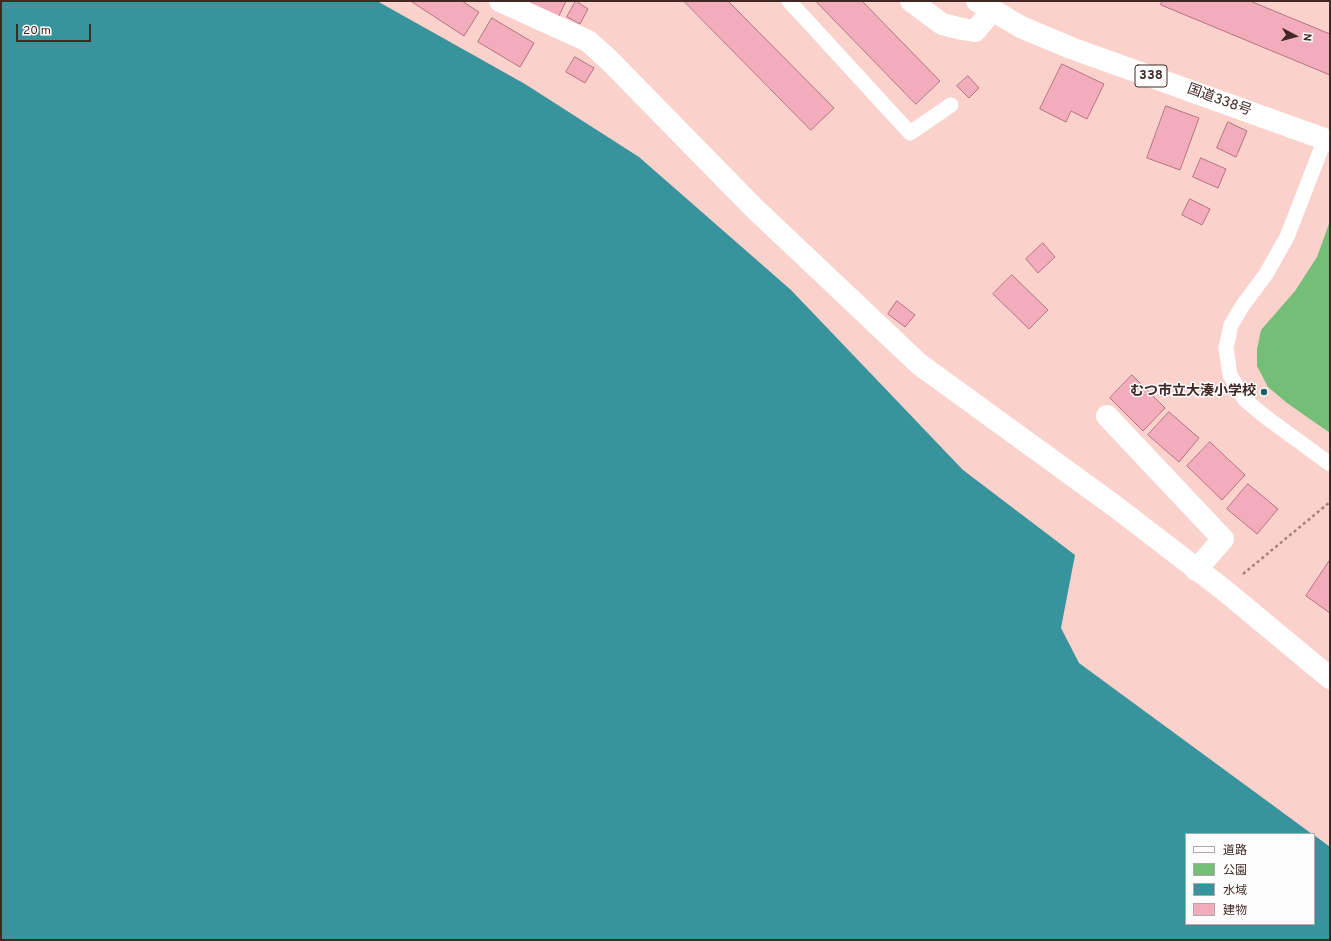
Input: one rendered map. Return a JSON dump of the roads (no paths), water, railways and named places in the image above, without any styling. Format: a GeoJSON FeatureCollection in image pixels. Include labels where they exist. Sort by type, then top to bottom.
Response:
{"type":"FeatureCollection","features":[{"type":"Feature","properties":{"kind":"main road"},"geometry":{"type":"LineString","coordinates":[[500,1],[588,41],[615,66],[753,207],[919,364],[1116,507],[1196,570],[1224,590],[1330,678]]}},
{"type":"Feature","properties":{"kind":"main road"},"geometry":{"type":"LineString","coordinates":[[911,1],[942,24],[974,31],[984,6]]}},
{"type":"Feature","properties":{"kind":"main road","name":"国道338号"},"geometry":{"type":"LineString","coordinates":[[984,6],[1021,27],[1072,48],[1328,140]]}},
{"type":"Feature","properties":{"kind":"main road"},"geometry":{"type":"LineString","coordinates":[[1107,416],[1223,539],[1196,570]]}},
{"type":"Feature","properties":{"kind":"lane"},"geometry":{"type":"LineString","coordinates":[[789,1],[910,133],[951,105]]}},
{"type":"Feature","properties":{"kind":"lane"},"geometry":{"type":"LineString","coordinates":[[1328,140],[1287,237],[1266,274],[1243,305],[1231,325],[1226,348],[1230,375],[1245,400],[1330,464]]}},
{"type":"Feature","properties":{"kind":"water"},"geometry":{"type":"Polygon","coordinates":[[[1,1],[377,1],[525,84],[639,157],[791,290],[963,470],[1075,555],[1061,628],[1079,663],[1311,833],[1185,833],[1185,925],[1315,925],[1315,836],[1330,847],[1330,940],[1,940],[1,1]]]}},
{"type":"Feature","properties":{"kind":"place","name":"むつ市立大湊小学校"},"geometry":{"type":"Point","coordinates":[1264,392]}}]}
